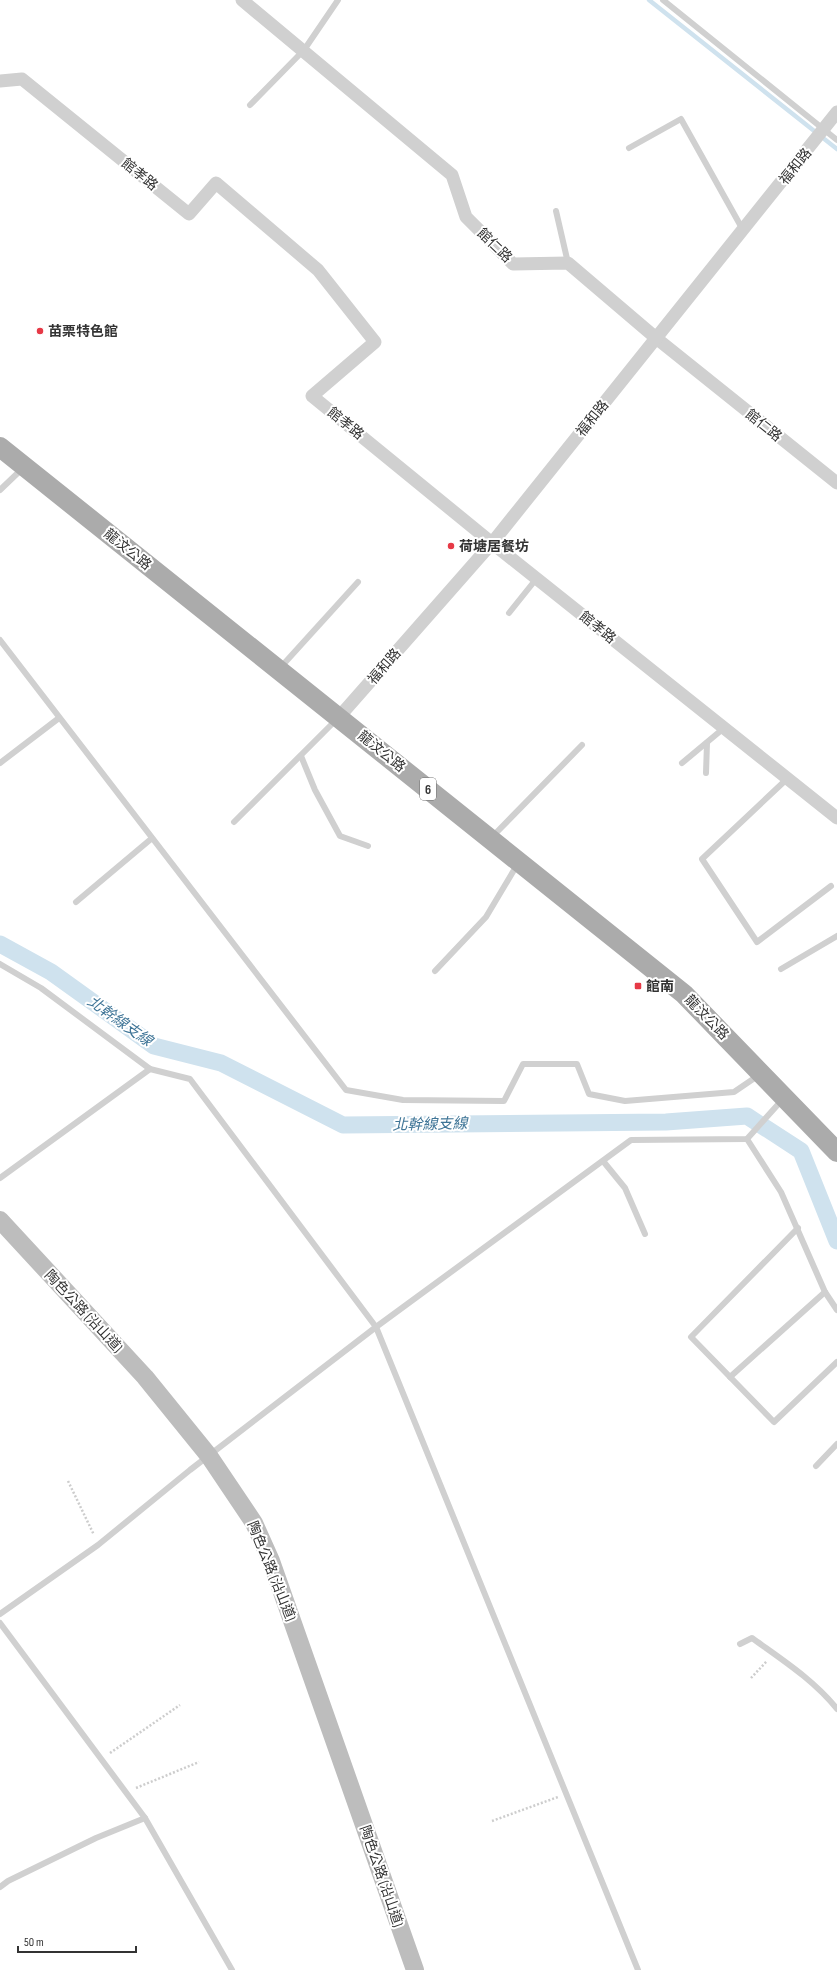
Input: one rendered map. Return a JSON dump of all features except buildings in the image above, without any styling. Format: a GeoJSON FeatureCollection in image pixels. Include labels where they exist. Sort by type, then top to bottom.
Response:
{"type":"FeatureCollection","features":[{"type":"Feature","properties":{"kind":"main road","name":"龍汶公路"},"geometry":{"type":"LineString","coordinates":[[0,447],[684,994],[837,1152]]}},
{"type":"Feature","properties":{"kind":"main road","name":"陶色公路 (沿山道)"},"geometry":{"type":"LineString","coordinates":[[0,1220],[145,1377],[209,1456],[254,1523],[271,1561],[415,1970]]}},
{"type":"Feature","properties":{"kind":"street","name":"館仁路"},"geometry":{"type":"LineString","coordinates":[[242,0],[304,50],[452,175],[466,217],[513,264],[568,263],[656,338],[837,483]]}},
{"type":"Feature","properties":{"kind":"street","name":"館孝路"},"geometry":{"type":"LineString","coordinates":[[0,81],[22,79],[188,214],[216,183],[318,270],[375,342],[312,396],[492,543],[837,818]]}},
{"type":"Feature","properties":{"kind":"street","name":"福和路"},"geometry":{"type":"LineString","coordinates":[[339,717],[492,543],[837,112]]}},
{"type":"Feature","properties":{"kind":"lane"},"geometry":{"type":"LineString","coordinates":[[250,105],[304,50],[338,0]]}},
{"type":"Feature","properties":{"kind":"lane"},"geometry":{"type":"LineString","coordinates":[[663,0],[837,140]]}},
{"type":"Feature","properties":{"kind":"lane"},"geometry":{"type":"LineString","coordinates":[[629,148],[681,119],[743,230]]}},
{"type":"Feature","properties":{"kind":"lane"},"geometry":{"type":"LineString","coordinates":[[556,211],[568,263]]}},
{"type":"Feature","properties":{"kind":"lane"},"geometry":{"type":"LineString","coordinates":[[0,490],[24,467]]}},
{"type":"Feature","properties":{"kind":"lane"},"geometry":{"type":"LineString","coordinates":[[509,613],[537,578]]}},
{"type":"Feature","properties":{"kind":"lane"},"geometry":{"type":"LineString","coordinates":[[278,669],[358,582]]}},
{"type":"Feature","properties":{"kind":"lane"},"geometry":{"type":"LineString","coordinates":[[0,640],[151,839],[346,1090],[402,1100],[504,1101],[523,1064],[577,1064],[589,1094],[625,1101],[734,1092],[761,1073]]}},
{"type":"Feature","properties":{"kind":"lane"},"geometry":{"type":"LineString","coordinates":[[234,822],[339,717]]}},
{"type":"Feature","properties":{"kind":"lane"},"geometry":{"type":"LineString","coordinates":[[0,763],[59,718]]}},
{"type":"Feature","properties":{"kind":"lane"},"geometry":{"type":"LineString","coordinates":[[682,763],[725,728]]}},
{"type":"Feature","properties":{"kind":"lane"},"geometry":{"type":"LineString","coordinates":[[706,774],[707,743]]}},
{"type":"Feature","properties":{"kind":"lane"},"geometry":{"type":"LineString","coordinates":[[491,839],[582,746]]}},
{"type":"Feature","properties":{"kind":"lane"},"geometry":{"type":"LineString","coordinates":[[300,756],[315,790],[340,836],[368,846]]}},
{"type":"Feature","properties":{"kind":"lane"},"geometry":{"type":"LineString","coordinates":[[788,778],[702,859],[757,942],[831,886]]}},
{"type":"Feature","properties":{"kind":"lane"},"geometry":{"type":"LineString","coordinates":[[76,902],[151,839]]}},
{"type":"Feature","properties":{"kind":"lane"},"geometry":{"type":"LineString","coordinates":[[435,971],[486,917],[519,862]]}},
{"type":"Feature","properties":{"kind":"lane"},"geometry":{"type":"LineString","coordinates":[[781,969],[837,936]]}},
{"type":"Feature","properties":{"kind":"lane"},"geometry":{"type":"LineString","coordinates":[[0,964],[40,988],[150,1069],[190,1079],[376,1327],[638,1970]]}},
{"type":"Feature","properties":{"kind":"lane"},"geometry":{"type":"LineString","coordinates":[[0,1178],[150,1069]]}},
{"type":"Feature","properties":{"kind":"lane"},"geometry":{"type":"LineString","coordinates":[[0,1614],[98,1545],[209,1456],[376,1327],[631,1140],[747,1139],[784,1097]]}},
{"type":"Feature","properties":{"kind":"lane"},"geometry":{"type":"LineString","coordinates":[[747,1139],[781,1192],[825,1292],[837,1310]]}},
{"type":"Feature","properties":{"kind":"lane"},"geometry":{"type":"LineString","coordinates":[[603,1161],[625,1188],[645,1234]]}},
{"type":"Feature","properties":{"kind":"lane"},"geometry":{"type":"LineString","coordinates":[[798,1228],[691,1337],[774,1422],[837,1362]]}},
{"type":"Feature","properties":{"kind":"lane"},"geometry":{"type":"LineString","coordinates":[[730,1377],[825,1292]]}},
{"type":"Feature","properties":{"kind":"lane"},"geometry":{"type":"LineString","coordinates":[[816,1466],[837,1444]]}},
{"type":"Feature","properties":{"kind":"lane"},"geometry":{"type":"LineString","coordinates":[[0,1623],[145,1818],[232,1970]]}},
{"type":"Feature","properties":{"kind":"lane"},"geometry":{"type":"LineString","coordinates":[[740,1644],[752,1638],[792,1666],[831,1701],[837,1709]]}},
{"type":"Feature","properties":{"kind":"lane"},"geometry":{"type":"LineString","coordinates":[[0,1887],[8,1881],[96,1838],[145,1818]]}},
{"type":"Feature","properties":{"kind":"path"},"geometry":{"type":"LineString","coordinates":[[68,1481],[98,1545]]}},
{"type":"Feature","properties":{"kind":"path"},"geometry":{"type":"LineString","coordinates":[[751,1678],[774,1654]]}},
{"type":"Feature","properties":{"kind":"path"},"geometry":{"type":"LineString","coordinates":[[101,1759],[180,1705]]}},
{"type":"Feature","properties":{"kind":"path"},"geometry":{"type":"LineString","coordinates":[[126,1792],[199,1762]]}},
{"type":"Feature","properties":{"kind":"path"},"geometry":{"type":"LineString","coordinates":[[492,1821],[566,1794]]}},
{"type":"Feature","properties":{"kind":"waterway"},"geometry":{"type":"LineString","coordinates":[[649,0],[837,149]]}},
{"type":"Feature","properties":{"kind":"waterway","name":"北幹線支線"},"geometry":{"type":"LineString","coordinates":[[0,944],[51,972],[154,1046],[221,1063],[343,1125],[666,1122],[747,1116],[801,1151],[837,1241]]}},
{"type":"Feature","properties":{"kind":"place","name":"苗栗特色館"},"geometry":{"type":"Point","coordinates":[40,331]}},
{"type":"Feature","properties":{"kind":"place","name":"荷塘居餐坊"},"geometry":{"type":"Point","coordinates":[451,546]}},
{"type":"Feature","properties":{"kind":"place","name":"館南"},"geometry":{"type":"Point","coordinates":[638,986]}}]}
